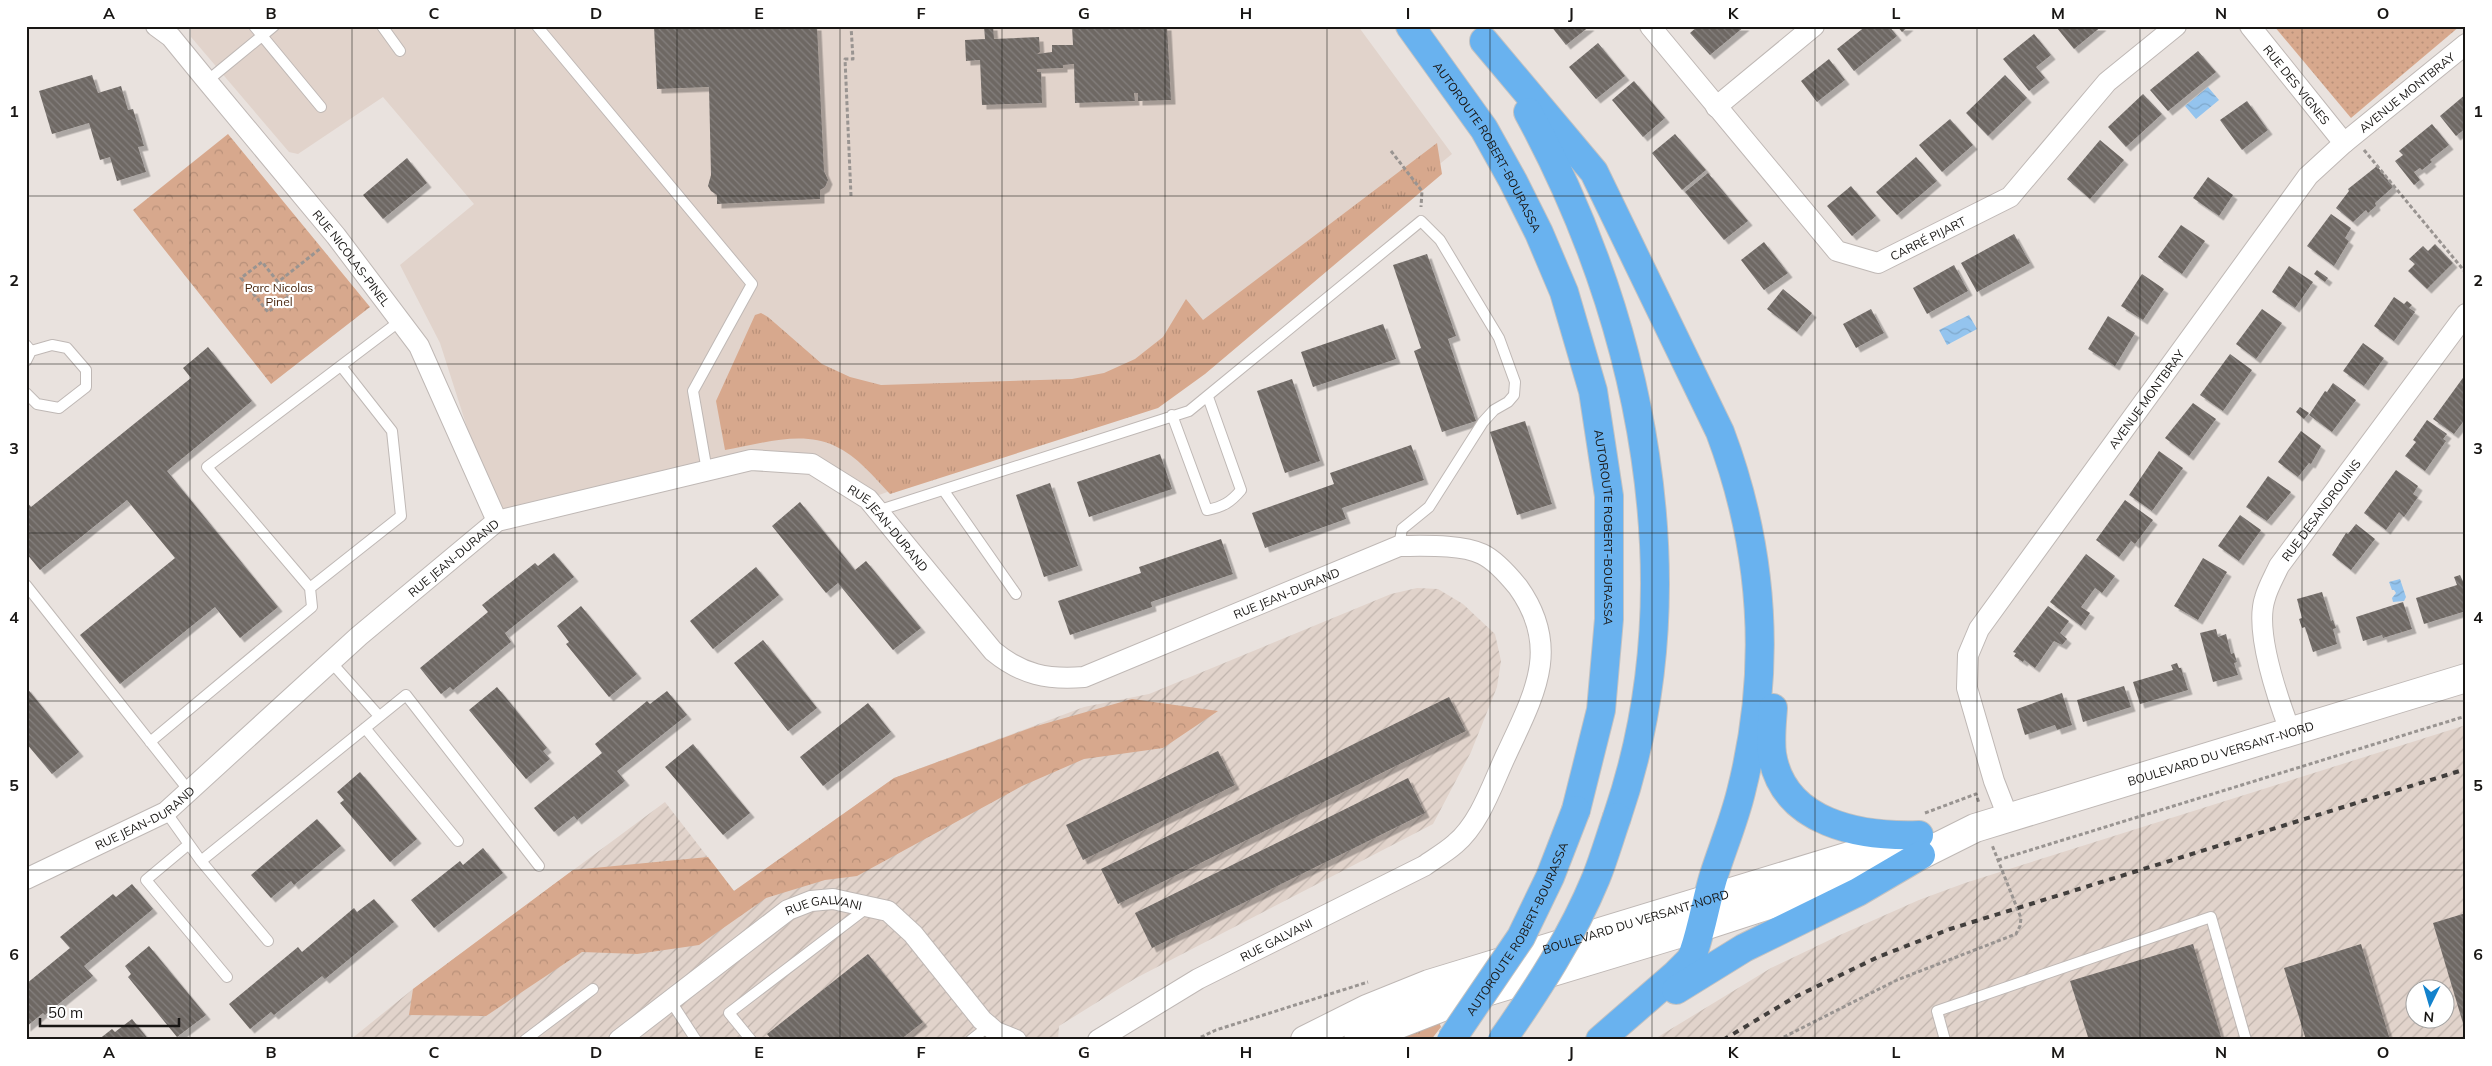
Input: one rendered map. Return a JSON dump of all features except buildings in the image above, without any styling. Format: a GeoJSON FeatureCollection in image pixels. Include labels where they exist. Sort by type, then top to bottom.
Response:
{"type":"FeatureCollection","features":[{"type":"Feature","properties":{"kind":"highway","name":"AUTOROUTE ROBERT-BOURASSA"},"geometry":{"type":"LineString","coordinates":[[1412,30],[1484,129],[1539,233],[1564,292],[1593,391],[1609,496],[1609,619],[1601,710],[1576,810],[1550,877],[1521,937],[1451,1040]]}},
{"type":"Feature","properties":{"kind":"highway"},"geometry":{"type":"LineString","coordinates":[[1478,34],[1594,172],[1720,432],[1741,494],[1753,550],[1773,614],[1774,678],[1771,744],[1780,778],[1802,806],[1828,822],[1920,845]]}},
{"type":"Feature","properties":{"kind":"highway"},"geometry":{"type":"LineString","coordinates":[[1478,34],[1524,105],[1556,163],[1598,270],[1620,335],[1636,398],[1654,554],[1654,618],[1650,671],[1633,771],[1596,878],[1566,940],[1537,991],[1502,1040]]}},
{"type":"Feature","properties":{"kind":"highway"},"geometry":{"type":"LineString","coordinates":[[1600,1040],[1685,966],[1694,951],[1708,898],[1741,792],[1756,720],[1760,678],[1761,635],[1753,550]]}},
{"type":"Feature","properties":{"kind":"highway"},"geometry":{"type":"LineString","coordinates":[[1608,1040],[1719,962],[1792,922],[1858,892],[1920,845]]}},
{"type":"Feature","properties":{"kind":"street","name":"CARRÉ PIJART"},"geometry":{"type":"LineString","coordinates":[[1650,26],[1837,251],[1878,263],[2010,197],[2107,82],[2176,26]]}},
{"type":"Feature","properties":{"kind":"street"},"geometry":{"type":"LineString","coordinates":[[1716,107],[1814,26]]}},
{"type":"Feature","properties":{"kind":"street","name":"RUE DES VIGNES"},"geometry":{"type":"LineString","coordinates":[[2250,26],[2348,140]]}},
{"type":"Feature","properties":{"kind":"street","name":"RUE NICOLAS-PINEL"},"geometry":{"type":"LineString","coordinates":[[166,30],[336,236],[419,346],[497,521]]}},
{"type":"Feature","properties":{"kind":"street","name":"AVENUE MONTBRAY"},"geometry":{"type":"LineString","coordinates":[[2008,818],[1994,781],[1967,688],[1968,656],[1974,638],[2308,176],[2348,140],[2466,44]]}},
{"type":"Feature","properties":{"kind":"street","name":"RUE DESANDROUINS"},"geometry":{"type":"LineString","coordinates":[[2290,731],[2275,691],[2265,640],[2264,600],[2279,566],[2466,314]]}},
{"type":"Feature","properties":{"kind":"street","name":"RUE JEAN-DURAND"},"geometry":{"type":"LineString","coordinates":[[26,879],[166,812],[331,662],[497,521],[751,460],[812,464],[868,499],[993,652],[1009,665],[1056,679],[1084,677],[1400,546],[1443,546],[1482,554],[1510,576],[1530,604],[1541,638],[1539,673],[1533,698],[1475,820],[1456,844]]}},
{"type":"Feature","properties":{"kind":"street","name":"BOULEVARD DU VERSANT-NORD"},"geometry":{"type":"LineString","coordinates":[[1305,1040],[1367,1009],[1429,984],[1708,898],[1920,845],[2466,678]]}},
{"type":"Feature","properties":{"kind":"street","name":"RUE GALVANI"},"geometry":{"type":"LineString","coordinates":[[1098,1040],[1198,979],[1424,866],[1456,844]]}},
{"type":"Feature","properties":{"kind":"street","name":"BOULEVARD DU VERSANT-NORD"},"geometry":{"type":"LineString","coordinates":[[1358,1040],[1463,999],[1701,927],[1920,845]]}},
{"type":"Feature","properties":{"kind":"street","name":"RUE GALVANI"},"geometry":{"type":"LineString","coordinates":[[620,1040],[788,910],[810,901],[833,899],[888,911],[906,926],[989,1026],[1016,1040]]}},
{"type":"Feature","properties":{"kind":"lane"},"geometry":{"type":"LineString","coordinates":[[254,26],[321,107]]}},
{"type":"Feature","properties":{"kind":"lane"},"geometry":{"type":"LineString","coordinates":[[207,81],[274,26]]}},
{"type":"Feature","properties":{"kind":"lane"},"geometry":{"type":"LineString","coordinates":[[382,26],[400,52]]}},
{"type":"Feature","properties":{"kind":"lane"},"geometry":{"type":"LineString","coordinates":[[537,26],[752,284],[693,391],[707,471]]}},
{"type":"Feature","properties":{"kind":"lane"},"geometry":{"type":"LineString","coordinates":[[877,511],[1189,411],[1208,398],[1421,220],[1440,240],[1499,338],[1515,382],[1514,395],[1508,402],[1494,410],[1483,422],[1429,507],[1402,529],[1400,546]]}},
{"type":"Feature","properties":{"kind":"lane"},"geometry":{"type":"LineString","coordinates":[[150,742],[312,607],[310,588],[206,467],[400,321]]}},
{"type":"Feature","properties":{"kind":"lane"},"geometry":{"type":"LineString","coordinates":[[26,361],[29,348],[52,344],[67,348],[86,370],[86,387],[59,408],[37,404],[26,393]]}},
{"type":"Feature","properties":{"kind":"lane"},"geometry":{"type":"LineString","coordinates":[[310,588],[401,516],[392,431],[341,366]]}},
{"type":"Feature","properties":{"kind":"lane"},"geometry":{"type":"LineString","coordinates":[[1172,415],[1207,510],[1222,507],[1233,500],[1241,490],[1208,398]]}},
{"type":"Feature","properties":{"kind":"lane"},"geometry":{"type":"LineString","coordinates":[[944,491],[1016,594]]}},
{"type":"Feature","properties":{"kind":"lane"},"geometry":{"type":"LineString","coordinates":[[26,585],[190,792]]}},
{"type":"Feature","properties":{"kind":"lane"},"geometry":{"type":"LineString","coordinates":[[331,662],[379,716]]}},
{"type":"Feature","properties":{"kind":"lane"},"geometry":{"type":"LineString","coordinates":[[201,861],[406,695],[539,866]]}},
{"type":"Feature","properties":{"kind":"lane"},"geometry":{"type":"LineString","coordinates":[[365,728],[458,841]]}},
{"type":"Feature","properties":{"kind":"lane"},"geometry":{"type":"LineString","coordinates":[[166,812],[201,861],[268,941]]}},
{"type":"Feature","properties":{"kind":"lane"},"geometry":{"type":"LineString","coordinates":[[189,844],[146,880],[227,977]]}},
{"type":"Feature","properties":{"kind":"lane"},"geometry":{"type":"LineString","coordinates":[[751,1040],[729,1013],[868,906]]}},
{"type":"Feature","properties":{"kind":"lane"},"geometry":{"type":"LineString","coordinates":[[1945,1040],[1937,1012],[2211,917],[2246,1040]]}},
{"type":"Feature","properties":{"kind":"lane"},"geometry":{"type":"LineString","coordinates":[[525,1040],[593,989]]}},
{"type":"Feature","properties":{"kind":"lane"},"geometry":{"type":"LineString","coordinates":[[670,1000],[696,1040]]}},
{"type":"Feature","properties":{"kind":"lane"},"geometry":{"type":"LineString","coordinates":[[971,1040],[989,1026]]}},
{"type":"Feature","properties":{"kind":"path"},"geometry":{"type":"LineString","coordinates":[[851,196],[845,59],[853,59],[852,26]]}},
{"type":"Feature","properties":{"kind":"path"},"geometry":{"type":"LineString","coordinates":[[2348,140],[2466,273]]}},
{"type":"Feature","properties":{"kind":"path"},"geometry":{"type":"LineString","coordinates":[[1391,151],[1422,191]]}},
{"type":"Feature","properties":{"kind":"path"},"geometry":{"type":"LineString","coordinates":[[278,282],[314,253]]}},
{"type":"Feature","properties":{"kind":"path"},"geometry":{"type":"LineString","coordinates":[[262,262],[278,282],[289,296],[268,312],[241,278],[262,262]]}},
{"type":"Feature","properties":{"kind":"path"},"geometry":{"type":"LineString","coordinates":[[1998,860],[2466,716]]}},
{"type":"Feature","properties":{"kind":"path"},"geometry":{"type":"LineString","coordinates":[[1778,1040],[1897,980],[2016,934],[2020,926],[2020,918],[1994,849]]}},
{"type":"Feature","properties":{"kind":"shaded area"},"geometry":{"type":"Polygon","coordinates":[[[191,26],[1358,26],[1452,154],[1154,395],[868,499],[812,464],[751,460],[497,521],[440,343],[400,265],[474,204],[383,97],[298,154],[289,152],[191,37],[191,26]]]}},
{"type":"Feature","properties":{"kind":"shaded area"},"geometry":{"type":"Polygon","coordinates":[[[1417,588],[1438,589],[1463,604],[1495,634],[1501,661],[1497,687],[1471,752],[1433,824],[1136,978],[1059,1026],[1058,1040],[350,1040],[413,989],[665,802],[734,891],[894,778],[1084,707],[1149,694],[1391,594],[1417,588]]]}},
{"type":"Feature","properties":{"kind":"shaded area"},"geometry":{"type":"Polygon","coordinates":[[[2466,725],[2466,1040],[1653,1040],[1771,968],[1919,900],[1965,883],[2466,725]]]}},
{"type":"Feature","properties":{"kind":"green space"},"geometry":{"type":"Polygon","coordinates":[[[2274,26],[2460,26],[2351,118],[2274,26]]]}},
{"type":"Feature","properties":{"kind":"green space","name":"Parc Nicolas Pinel"},"geometry":{"type":"Polygon","coordinates":[[[228,134],[370,307],[271,384],[133,210],[228,134]]]}},
{"type":"Feature","properties":{"kind":"green space"},"geometry":{"type":"Polygon","coordinates":[[[1437,143],[1442,174],[1205,374],[1158,408],[890,494],[851,455],[822,441],[809,439],[781,440],[725,450],[716,401],[755,315],[761,313],[768,317],[822,364],[850,377],[881,385],[1072,379],[1104,373],[1135,359],[1163,337],[1186,299],[1203,320],[1437,143]]]}},
{"type":"Feature","properties":{"kind":"green space"},"geometry":{"type":"Polygon","coordinates":[[[1132,699],[1218,711],[1163,748],[1084,759],[1022,786],[857,876],[825,880],[766,898],[699,945],[637,954],[582,952],[486,1016],[409,1015],[413,989],[573,870],[708,857],[734,891],[894,778],[1033,727],[1132,699]]]}},
{"type":"Feature","properties":{"kind":"green space"},"geometry":{"type":"Polygon","coordinates":[[[1439,1022],[1441,1027],[1431,1040],[1391,1040],[1439,1022]]]}},
{"type":"Feature","properties":{"kind":"water"},"geometry":{"type":"Polygon","coordinates":[[[2208,87],[2219,100],[2196,119],[2185,106],[2208,87]]]}},
{"type":"Feature","properties":{"kind":"water"},"geometry":{"type":"Polygon","coordinates":[[[1969,315],[1977,329],[1947,345],[1939,330],[1969,315]]]}},
{"type":"Feature","properties":{"kind":"water"},"geometry":{"type":"Polygon","coordinates":[[[2400,579],[2406,597],[2404,601],[2393,602],[2392,598],[2396,593],[2392,590],[2389,582],[2400,579]]]}},
{"type":"Feature","properties":{"kind":"railway"},"geometry":{"type":"LineString","coordinates":[[1723,1040],[1795,997],[1878,957],[1950,929],[2466,769]]}}]}
